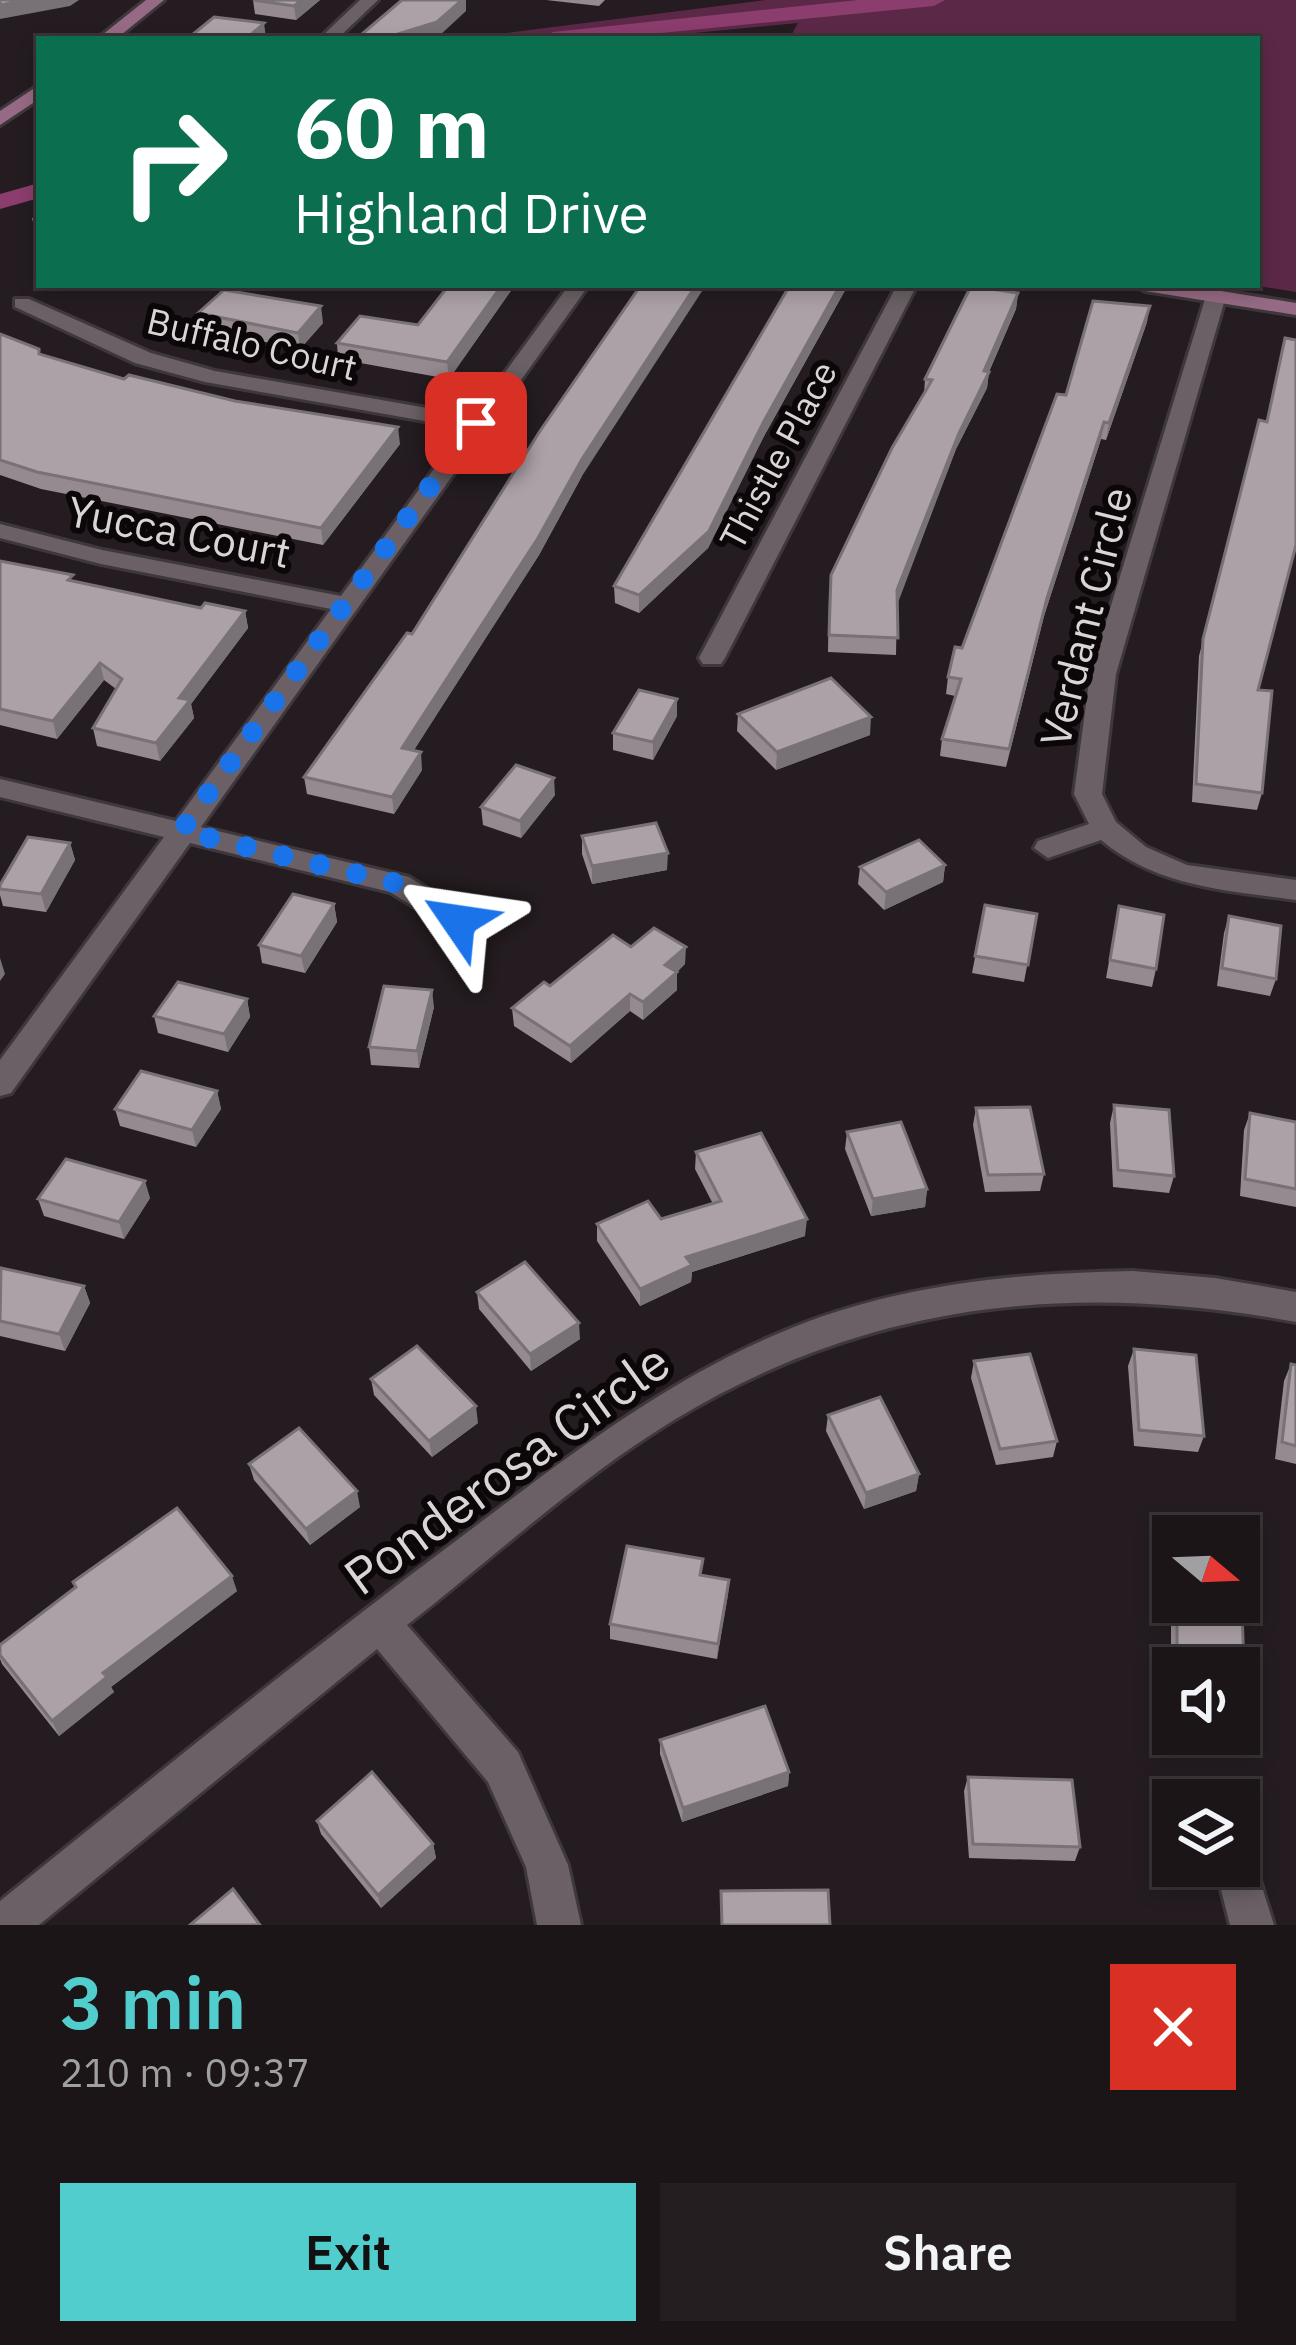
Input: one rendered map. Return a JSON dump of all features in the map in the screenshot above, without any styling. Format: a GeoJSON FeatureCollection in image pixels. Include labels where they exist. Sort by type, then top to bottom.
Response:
{"type":"FeatureCollection","features":[{"type":"Feature","properties":{"kind":"main road"},"geometry":{"type":"LineString","coordinates":[[109,36],[156,0]]}},
{"type":"Feature","properties":{"kind":"main road"},"geometry":{"type":"LineString","coordinates":[[0,120],[9,105],[36,92]]}},
{"type":"Feature","properties":{"kind":"main road"},"geometry":{"type":"LineString","coordinates":[[1164,288],[1296,309]]}},
{"type":"Feature","properties":{"kind":"street"},"geometry":{"type":"LineString","coordinates":[[330,36],[370,0]]}},
{"type":"Feature","properties":{"kind":"street"},"geometry":{"type":"LineString","coordinates":[[0,1084],[577,288]]}},
{"type":"Feature","properties":{"kind":"street","name":"Thistle Place"},"geometry":{"type":"LineString","coordinates":[[712,658],[905,288]]}},
{"type":"Feature","properties":{"kind":"street","name":"Verdant Circle"},"geometry":{"type":"LineString","coordinates":[[1105,829],[1088,794],[1087,779],[1103,674],[1216,296]]}},
{"type":"Feature","properties":{"kind":"street","name":"Buffalo Court"},"geometry":{"type":"LineString","coordinates":[[22,303],[143,358],[213,377],[476,423]]}},
{"type":"Feature","properties":{"kind":"street","name":"Yucca Court"},"geometry":{"type":"LineString","coordinates":[[0,531],[101,557],[345,604]]}},
{"type":"Feature","properties":{"kind":"street"},"geometry":{"type":"LineString","coordinates":[[0,788],[399,884],[458,921]]}},
{"type":"Feature","properties":{"kind":"street"},"geometry":{"type":"LineString","coordinates":[[1048,848],[1105,829],[1136,854],[1182,874],[1296,890]]}},
{"type":"Feature","properties":{"kind":"street","name":"Ponderosa Circle"},"geometry":{"type":"LineString","coordinates":[[4,1925],[379,1622],[660,1410],[777,1348],[902,1307],[999,1290],[1098,1283],[1233,1292],[1296,1307]]}},
{"type":"Feature","properties":{"kind":"street"},"geometry":{"type":"LineString","coordinates":[[379,1622],[503,1766],[547,1865],[559,1925]]}},
{"type":"Feature","properties":{"kind":"street"},"geometry":{"type":"LineString","coordinates":[[1242,1887],[1252,1925]]}},
{"type":"Feature","properties":{"kind":"shaded area"},"geometry":{"type":"Polygon","coordinates":[[[765,0],[1296,0],[1296,292],[1260,286],[1260,36],[791,36],[798,23],[662,36],[482,36],[765,0]]]}},
{"type":"Feature","properties":{"kind":"building"},"geometry":{"type":"Polygon","coordinates":[[[253,0],[301,0],[294,6],[253,0]]]}},
{"type":"Feature","properties":{"kind":"building"},"geometry":{"type":"Polygon","coordinates":[[[402,0],[462,0],[437,22],[392,36],[360,36],[402,0]]]}},
{"type":"Feature","properties":{"kind":"building"},"geometry":{"type":"Polygon","coordinates":[[[214,17],[264,23],[249,36],[191,36],[214,17]]]}},
{"type":"Feature","properties":{"kind":"building"},"geometry":{"type":"Polygon","coordinates":[[[447,288],[500,288],[447,362],[337,343],[360,316],[418,325],[447,288]]]}},
{"type":"Feature","properties":{"kind":"building"},"geometry":{"type":"Polygon","coordinates":[[[639,288],[694,288],[402,748],[421,752],[392,797],[304,777],[407,633],[412,634],[540,431],[639,288]]]}},
{"type":"Feature","properties":{"kind":"building"},"geometry":{"type":"Polygon","coordinates":[[[788,288],[838,288],[709,531],[639,595],[614,586],[788,288]]]}},
{"type":"Feature","properties":{"kind":"building"},"geometry":{"type":"Polygon","coordinates":[[[970,288],[1018,293],[897,590],[898,638],[829,635],[831,575],[892,448],[932,380],[925,379],[970,288]]]}},
{"type":"Feature","properties":{"kind":"building"},"geometry":{"type":"Polygon","coordinates":[[[224,290],[321,306],[298,333],[198,313],[224,290]]]}},
{"type":"Feature","properties":{"kind":"building"},"geometry":{"type":"Polygon","coordinates":[[[1093,301],[1150,306],[1109,423],[1104,422],[1047,598],[1009,749],[942,739],[961,679],[948,677],[955,647],[962,648],[1057,394],[1066,395],[1093,301]]]}},
{"type":"Feature","properties":{"kind":"building"},"geometry":{"type":"Polygon","coordinates":[[[0,334],[39,349],[39,354],[124,379],[129,375],[235,401],[398,427],[321,528],[37,472],[0,460],[0,334]]]}},
{"type":"Feature","properties":{"kind":"building"},"geometry":{"type":"Polygon","coordinates":[[[1285,338],[1296,340],[1296,545],[1258,690],[1272,691],[1262,793],[1196,784],[1203,639],[1259,420],[1267,422],[1285,338]]]}},
{"type":"Feature","properties":{"kind":"building"},"geometry":{"type":"Polygon","coordinates":[[[0,561],[201,608],[205,603],[245,611],[179,698],[190,700],[156,743],[93,728],[122,679],[100,663],[53,721],[0,709],[0,561]]]}},
{"type":"Feature","properties":{"kind":"building"},"geometry":{"type":"Polygon","coordinates":[[[831,678],[871,717],[777,752],[738,714],[831,678]]]}},
{"type":"Feature","properties":{"kind":"building"},"geometry":{"type":"Polygon","coordinates":[[[639,690],[677,699],[653,742],[613,733],[639,690]]]}},
{"type":"Feature","properties":{"kind":"building"},"geometry":{"type":"Polygon","coordinates":[[[516,765],[554,778],[520,821],[481,807],[516,765]]]}},
{"type":"Feature","properties":{"kind":"building"},"geometry":{"type":"Polygon","coordinates":[[[656,823],[668,853],[592,866],[582,836],[656,823]]]}},
{"type":"Feature","properties":{"kind":"building"},"geometry":{"type":"Polygon","coordinates":[[[28,837],[70,843],[41,894],[0,889],[0,885],[28,837]]]}},
{"type":"Feature","properties":{"kind":"building"},"geometry":{"type":"Polygon","coordinates":[[[919,840],[945,865],[886,892],[860,867],[919,840]]]}},
{"type":"Feature","properties":{"kind":"building"},"geometry":{"type":"Polygon","coordinates":[[[293,894],[334,904],[301,956],[259,945],[293,894]]]}},
{"type":"Feature","properties":{"kind":"building"},"geometry":{"type":"Polygon","coordinates":[[[985,905],[1037,914],[1028,965],[975,956],[985,905]]]}},
{"type":"Feature","properties":{"kind":"building"},"geometry":{"type":"Polygon","coordinates":[[[1119,906],[1164,915],[1156,969],[1110,960],[1119,906]]]}},
{"type":"Feature","properties":{"kind":"building"},"geometry":{"type":"Polygon","coordinates":[[[1229,916],[1281,926],[1276,979],[1222,968],[1229,916]]]}},
{"type":"Feature","properties":{"kind":"building"},"geometry":{"type":"Polygon","coordinates":[[[654,928],[686,947],[665,965],[677,972],[643,1002],[630,994],[570,1046],[512,1008],[544,982],[550,986],[613,935],[631,947],[654,928]]]}},
{"type":"Feature","properties":{"kind":"building"},"geometry":{"type":"Polygon","coordinates":[[[178,982],[247,999],[224,1034],[154,1016],[178,982]]]}},
{"type":"Feature","properties":{"kind":"building"},"geometry":{"type":"Polygon","coordinates":[[[384,986],[432,990],[417,1051],[369,1047],[384,986]]]}},
{"type":"Feature","properties":{"kind":"building"},"geometry":{"type":"Polygon","coordinates":[[[141,1071],[217,1091],[192,1130],[115,1109],[141,1071]]]}},
{"type":"Feature","properties":{"kind":"building"},"geometry":{"type":"Polygon","coordinates":[[[1114,1105],[1169,1110],[1174,1176],[1118,1170],[1114,1105]]]}},
{"type":"Feature","properties":{"kind":"building"},"geometry":{"type":"Polygon","coordinates":[[[1030,1107],[1044,1174],[988,1175],[976,1108],[1030,1107]]]}},
{"type":"Feature","properties":{"kind":"building"},"geometry":{"type":"Polygon","coordinates":[[[1250,1113],[1296,1122],[1296,1189],[1245,1179],[1250,1113]]]}},
{"type":"Feature","properties":{"kind":"building"},"geometry":{"type":"Polygon","coordinates":[[[901,1122],[927,1189],[873,1199],[847,1132],[901,1122]]]}},
{"type":"Feature","properties":{"kind":"building"},"geometry":{"type":"Polygon","coordinates":[[[761,1133],[807,1219],[686,1257],[692,1265],[640,1289],[597,1224],[648,1201],[661,1219],[721,1201],[696,1152],[761,1133]]]}},
{"type":"Feature","properties":{"kind":"building"},"geometry":{"type":"Polygon","coordinates":[[[66,1159],[145,1181],[119,1222],[38,1199],[66,1159]]]}},
{"type":"Feature","properties":{"kind":"building"},"geometry":{"type":"Polygon","coordinates":[[[525,1262],[579,1323],[530,1354],[477,1292],[525,1262]]]}},
{"type":"Feature","properties":{"kind":"building"},"geometry":{"type":"Polygon","coordinates":[[[1,1268],[84,1286],[59,1334],[0,1321],[1,1268]]]}},
{"type":"Feature","properties":{"kind":"building"},"geometry":{"type":"Polygon","coordinates":[[[417,1346],[476,1406],[429,1441],[371,1379],[417,1346]]]}},
{"type":"Feature","properties":{"kind":"building"},"geometry":{"type":"Polygon","coordinates":[[[1134,1349],[1196,1355],[1204,1436],[1139,1430],[1134,1349]]]}},
{"type":"Feature","properties":{"kind":"building"},"geometry":{"type":"Polygon","coordinates":[[[1030,1354],[1057,1441],[1000,1449],[974,1361],[1030,1354]]]}},
{"type":"Feature","properties":{"kind":"building"},"geometry":{"type":"Polygon","coordinates":[[[1291,1364],[1296,1365],[1296,1446],[1282,1442],[1291,1364]]]}},
{"type":"Feature","properties":{"kind":"building"},"geometry":{"type":"Polygon","coordinates":[[[880,1397],[919,1474],[866,1493],[828,1415],[880,1397]]]}},
{"type":"Feature","properties":{"kind":"building"},"geometry":{"type":"Polygon","coordinates":[[[299,1428],[357,1491],[306,1529],[249,1464],[299,1428]]]}},
{"type":"Feature","properties":{"kind":"building"},"geometry":{"type":"Polygon","coordinates":[[[177,1508],[232,1576],[103,1673],[107,1677],[52,1721],[0,1655],[0,1645],[76,1587],[73,1582],[177,1508]]]}},
{"type":"Feature","properties":{"kind":"building"},"geometry":{"type":"Polygon","coordinates":[[[627,1546],[703,1559],[700,1575],[729,1580],[718,1644],[610,1624],[627,1546]]]}},
{"type":"Feature","properties":{"kind":"building"},"geometry":{"type":"Polygon","coordinates":[[[1177,1623],[1242,1623],[1243,1647],[1177,1647],[1177,1623]]]}},
{"type":"Feature","properties":{"kind":"building"},"geometry":{"type":"Polygon","coordinates":[[[765,1706],[789,1772],[683,1808],[660,1740],[765,1706]]]}},
{"type":"Feature","properties":{"kind":"building"},"geometry":{"type":"Polygon","coordinates":[[[372,1772],[433,1844],[378,1895],[317,1821],[372,1772]]]}},
{"type":"Feature","properties":{"kind":"building"},"geometry":{"type":"Polygon","coordinates":[[[968,1777],[1072,1780],[1080,1847],[973,1844],[968,1777]]]}},
{"type":"Feature","properties":{"kind":"building"},"geometry":{"type":"Polygon","coordinates":[[[233,1889],[260,1925],[190,1925],[233,1889]]]}},
{"type":"Feature","properties":{"kind":"building"},"geometry":{"type":"Polygon","coordinates":[[[828,1890],[830,1925],[722,1925],[721,1891],[828,1890]]]}},
{"type":"Feature","properties":{"kind":"waterway"},"geometry":{"type":"LineString","coordinates":[[575,36],[685,21],[934,0]]}},
{"type":"Feature","properties":{"kind":"waterway"},"geometry":{"type":"LineString","coordinates":[[0,202],[36,191]]}},
{"type":"Feature","properties":{"kind":"route"},"geometry":{"type":"LineString","coordinates":[[458,921],[399,884],[181,831],[476,423]]}}]}
